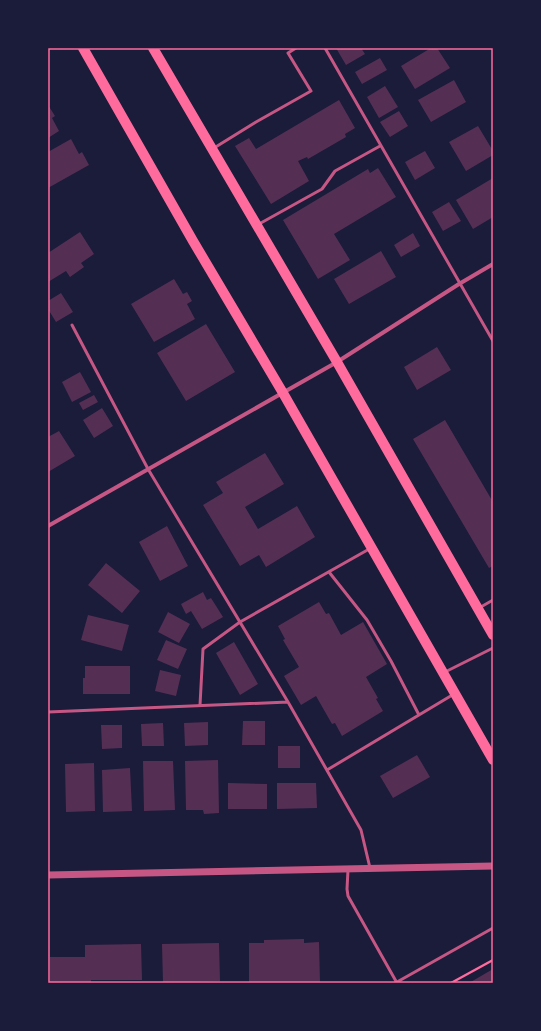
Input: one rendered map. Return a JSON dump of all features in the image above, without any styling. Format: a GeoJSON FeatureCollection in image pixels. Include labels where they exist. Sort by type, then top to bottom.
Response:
{"type":"FeatureCollection","features":[{"type":"Feature","properties":{"kind":"main road"},"geometry":{"type":"LineString","coordinates":[[82,48],[372,547],[493,760]]}},
{"type":"Feature","properties":{"kind":"main road"},"geometry":{"type":"LineString","coordinates":[[154,48],[258,225],[493,635]]}},
{"type":"Feature","properties":{"kind":"street"},"geometry":{"type":"LineString","coordinates":[[48,526],[337,362],[493,264]]}},
{"type":"Feature","properties":{"kind":"street"},"geometry":{"type":"LineString","coordinates":[[48,875],[371,870],[493,866]]}},
{"type":"Feature","properties":{"kind":"lane"},"geometry":{"type":"LineString","coordinates":[[213,149],[256,122],[311,91],[288,53],[296,48]]}},
{"type":"Feature","properties":{"kind":"lane"},"geometry":{"type":"LineString","coordinates":[[325,48],[493,341]]}},
{"type":"Feature","properties":{"kind":"lane"},"geometry":{"type":"LineString","coordinates":[[258,225],[322,189],[335,172],[380,146]]}},
{"type":"Feature","properties":{"kind":"lane"},"geometry":{"type":"LineString","coordinates":[[72,326],[148,469],[288,702],[362,832],[371,870]]}},
{"type":"Feature","properties":{"kind":"lane"},"geometry":{"type":"LineString","coordinates":[[200,705],[203,649],[240,622],[372,547]]}},
{"type":"Feature","properties":{"kind":"lane"},"geometry":{"type":"LineString","coordinates":[[329,572],[367,620],[419,714]]}},
{"type":"Feature","properties":{"kind":"lane"},"geometry":{"type":"LineString","coordinates":[[478,608],[493,600]]}},
{"type":"Feature","properties":{"kind":"lane"},"geometry":{"type":"LineString","coordinates":[[443,673],[493,648]]}},
{"type":"Feature","properties":{"kind":"lane"},"geometry":{"type":"LineString","coordinates":[[326,770],[455,693]]}},
{"type":"Feature","properties":{"kind":"lane"},"geometry":{"type":"LineString","coordinates":[[48,712],[288,702]]}},
{"type":"Feature","properties":{"kind":"lane"},"geometry":{"type":"LineString","coordinates":[[348,870],[346,888],[348,896],[397,983],[493,928]]}},
{"type":"Feature","properties":{"kind":"path"},"geometry":{"type":"LineString","coordinates":[[451,983],[493,960]]}},
{"type":"Feature","properties":{"kind":"building"},"geometry":{"type":"Polygon","coordinates":[[[336,48],[361,48],[365,54],[346,65],[336,48]]]}},
{"type":"Feature","properties":{"kind":"building"},"geometry":{"type":"Polygon","coordinates":[[[431,48],[437,48],[450,68],[415,89],[401,66],[431,48]]]}},
{"type":"Feature","properties":{"kind":"building"},"geometry":{"type":"Polygon","coordinates":[[[380,58],[387,70],[362,84],[355,72],[380,58]]]}},
{"type":"Feature","properties":{"kind":"building"},"geometry":{"type":"Polygon","coordinates":[[[454,80],[466,102],[431,122],[418,100],[454,80]]]}},
{"type":"Feature","properties":{"kind":"building"},"geometry":{"type":"Polygon","coordinates":[[[385,86],[398,107],[379,118],[367,97],[385,86]]]}},
{"type":"Feature","properties":{"kind":"building"},"geometry":{"type":"Polygon","coordinates":[[[339,100],[355,128],[345,134],[346,137],[308,159],[307,157],[298,161],[309,181],[271,204],[235,146],[249,138],[256,149],[339,100]]]}},
{"type":"Feature","properties":{"kind":"building"},"geometry":{"type":"Polygon","coordinates":[[[48,105],[55,116],[52,118],[59,131],[48,138],[48,105]]]}},
{"type":"Feature","properties":{"kind":"building"},"geometry":{"type":"Polygon","coordinates":[[[399,111],[408,126],[390,137],[380,122],[399,111]]]}},
{"type":"Feature","properties":{"kind":"building"},"geometry":{"type":"Polygon","coordinates":[[[478,126],[493,151],[493,155],[466,171],[449,142],[478,126]]]}},
{"type":"Feature","properties":{"kind":"building"},"geometry":{"type":"Polygon","coordinates":[[[71,139],[79,154],[82,152],[89,165],[48,188],[48,152],[71,139]]]}},
{"type":"Feature","properties":{"kind":"building"},"geometry":{"type":"Polygon","coordinates":[[[425,151],[435,168],[415,180],[405,162],[425,151]]]}},
{"type":"Feature","properties":{"kind":"building"},"geometry":{"type":"Polygon","coordinates":[[[378,168],[396,197],[334,234],[350,260],[318,279],[283,220],[368,169],[370,173],[378,168]]]}},
{"type":"Feature","properties":{"kind":"building"},"geometry":{"type":"Polygon","coordinates":[[[493,178],[493,217],[473,229],[456,200],[493,178]]]}},
{"type":"Feature","properties":{"kind":"building"},"geometry":{"type":"Polygon","coordinates":[[[449,202],[461,221],[443,231],[432,212],[449,202]]]}},
{"type":"Feature","properties":{"kind":"building"},"geometry":{"type":"Polygon","coordinates":[[[80,232],[94,254],[81,263],[84,267],[70,277],[66,271],[48,282],[48,253],[80,232]]]}},
{"type":"Feature","properties":{"kind":"building"},"geometry":{"type":"Polygon","coordinates":[[[413,233],[420,246],[401,257],[394,245],[413,233]]]}},
{"type":"Feature","properties":{"kind":"building"},"geometry":{"type":"Polygon","coordinates":[[[381,251],[396,277],[349,304],[334,279],[381,251]]]}},
{"type":"Feature","properties":{"kind":"building"},"geometry":{"type":"Polygon","coordinates":[[[174,279],[183,294],[187,292],[192,301],[187,304],[195,319],[154,342],[131,304],[174,279]]]}},
{"type":"Feature","properties":{"kind":"building"},"geometry":{"type":"Polygon","coordinates":[[[61,293],[73,312],[56,322],[48,309],[48,301],[61,293]]]}},
{"type":"Feature","properties":{"kind":"building"},"geometry":{"type":"Polygon","coordinates":[[[206,324],[235,372],[186,401],[157,353],[206,324]]]}},
{"type":"Feature","properties":{"kind":"building"},"geometry":{"type":"Polygon","coordinates":[[[437,347],[451,370],[417,390],[404,367],[437,347]]]}},
{"type":"Feature","properties":{"kind":"building"},"geometry":{"type":"Polygon","coordinates":[[[80,372],[91,392],[72,402],[62,382],[80,372]]]}},
{"type":"Feature","properties":{"kind":"building"},"geometry":{"type":"Polygon","coordinates":[[[94,395],[98,402],[83,410],[79,403],[94,395]]]}},
{"type":"Feature","properties":{"kind":"building"},"geometry":{"type":"Polygon","coordinates":[[[102,408],[113,426],[94,438],[83,420],[102,408]]]}},
{"type":"Feature","properties":{"kind":"building"},"geometry":{"type":"Polygon","coordinates":[[[445,420],[493,502],[493,566],[489,568],[413,439],[445,420]]]}},
{"type":"Feature","properties":{"kind":"building"},"geometry":{"type":"Polygon","coordinates":[[[59,431],[75,456],[48,472],[48,437],[59,431]]]}},
{"type":"Feature","properties":{"kind":"building"},"geometry":{"type":"Polygon","coordinates":[[[265,453],[284,484],[245,507],[258,529],[297,506],[315,537],[266,567],[259,555],[240,566],[203,505],[223,493],[216,482],[265,453]]]}},
{"type":"Feature","properties":{"kind":"building"},"geometry":{"type":"Polygon","coordinates":[[[167,526],[188,566],[160,581],[139,542],[167,526]]]}},
{"type":"Feature","properties":{"kind":"building"},"geometry":{"type":"Polygon","coordinates":[[[106,563],[140,591],[122,613],[88,585],[106,563]]]}},
{"type":"Feature","properties":{"kind":"building"},"geometry":{"type":"Polygon","coordinates":[[[203,592],[207,600],[211,598],[223,617],[202,629],[191,611],[186,614],[181,604],[203,592]]]}},
{"type":"Feature","properties":{"kind":"building"},"geometry":{"type":"Polygon","coordinates":[[[319,602],[326,614],[329,613],[341,635],[363,622],[387,664],[366,677],[378,698],[376,699],[383,711],[342,736],[335,723],[332,724],[316,696],[301,705],[284,676],[299,667],[283,640],[285,639],[278,626],[319,602]]]}},
{"type":"Feature","properties":{"kind":"building"},"geometry":{"type":"Polygon","coordinates":[[[168,612],[190,624],[179,643],[158,632],[168,612]]]}},
{"type":"Feature","properties":{"kind":"building"},"geometry":{"type":"Polygon","coordinates":[[[88,615],[129,625],[122,651],[81,640],[88,615]]]}},
{"type":"Feature","properties":{"kind":"building"},"geometry":{"type":"Polygon","coordinates":[[[166,640],[187,649],[178,669],[157,660],[166,640]]]}},
{"type":"Feature","properties":{"kind":"building"},"geometry":{"type":"Polygon","coordinates":[[[234,642],[258,684],[240,695],[216,653],[234,642]]]}},
{"type":"Feature","properties":{"kind":"building"},"geometry":{"type":"Polygon","coordinates":[[[85,666],[130,666],[130,694],[83,694],[85,666]]]}},
{"type":"Feature","properties":{"kind":"building"},"geometry":{"type":"Polygon","coordinates":[[[160,670],[181,675],[176,696],[155,691],[160,670]]]}},
{"type":"Feature","properties":{"kind":"building"},"geometry":{"type":"Polygon","coordinates":[[[243,721],[265,721],[265,745],[242,745],[243,721]]]}},
{"type":"Feature","properties":{"kind":"building"},"geometry":{"type":"Polygon","coordinates":[[[208,722],[208,745],[185,746],[184,723],[208,722]]]}},
{"type":"Feature","properties":{"kind":"building"},"geometry":{"type":"Polygon","coordinates":[[[163,723],[164,746],[142,746],[141,724],[163,723]]]}},
{"type":"Feature","properties":{"kind":"building"},"geometry":{"type":"Polygon","coordinates":[[[101,725],[122,725],[122,748],[102,749],[101,725]]]}},
{"type":"Feature","properties":{"kind":"building"},"geometry":{"type":"Polygon","coordinates":[[[278,746],[300,746],[300,768],[278,768],[278,746]]]}},
{"type":"Feature","properties":{"kind":"building"},"geometry":{"type":"Polygon","coordinates":[[[417,755],[430,777],[393,798],[380,776],[417,755]]]}},
{"type":"Feature","properties":{"kind":"building"},"geometry":{"type":"Polygon","coordinates":[[[218,760],[219,813],[204,814],[203,810],[186,810],[185,761],[218,760]]]}},
{"type":"Feature","properties":{"kind":"building"},"geometry":{"type":"Polygon","coordinates":[[[143,761],[173,761],[175,810],[144,811],[143,761]]]}},
{"type":"Feature","properties":{"kind":"building"},"geometry":{"type":"Polygon","coordinates":[[[94,763],[95,811],[66,812],[65,764],[94,763]]]}},
{"type":"Feature","properties":{"kind":"building"},"geometry":{"type":"Polygon","coordinates":[[[130,768],[132,811],[103,812],[102,770],[130,768]]]}},
{"type":"Feature","properties":{"kind":"building"},"geometry":{"type":"Polygon","coordinates":[[[228,783],[267,784],[267,809],[228,809],[228,783]]]}},
{"type":"Feature","properties":{"kind":"building"},"geometry":{"type":"Polygon","coordinates":[[[277,783],[316,783],[317,808],[277,809],[277,783]]]}},
{"type":"Feature","properties":{"kind":"building"},"geometry":{"type":"Polygon","coordinates":[[[304,939],[304,943],[319,942],[320,983],[249,983],[249,943],[264,943],[264,940],[304,939]]]}},
{"type":"Feature","properties":{"kind":"building"},"geometry":{"type":"Polygon","coordinates":[[[219,943],[220,981],[163,983],[162,944],[219,943]]]}},
{"type":"Feature","properties":{"kind":"building"},"geometry":{"type":"Polygon","coordinates":[[[141,944],[142,980],[91,980],[91,983],[50,983],[50,957],[85,957],[85,945],[141,944]]]}},
{"type":"Feature","properties":{"kind":"building"},"geometry":{"type":"Polygon","coordinates":[[[493,969],[493,983],[469,983],[493,969]]]}}]}
